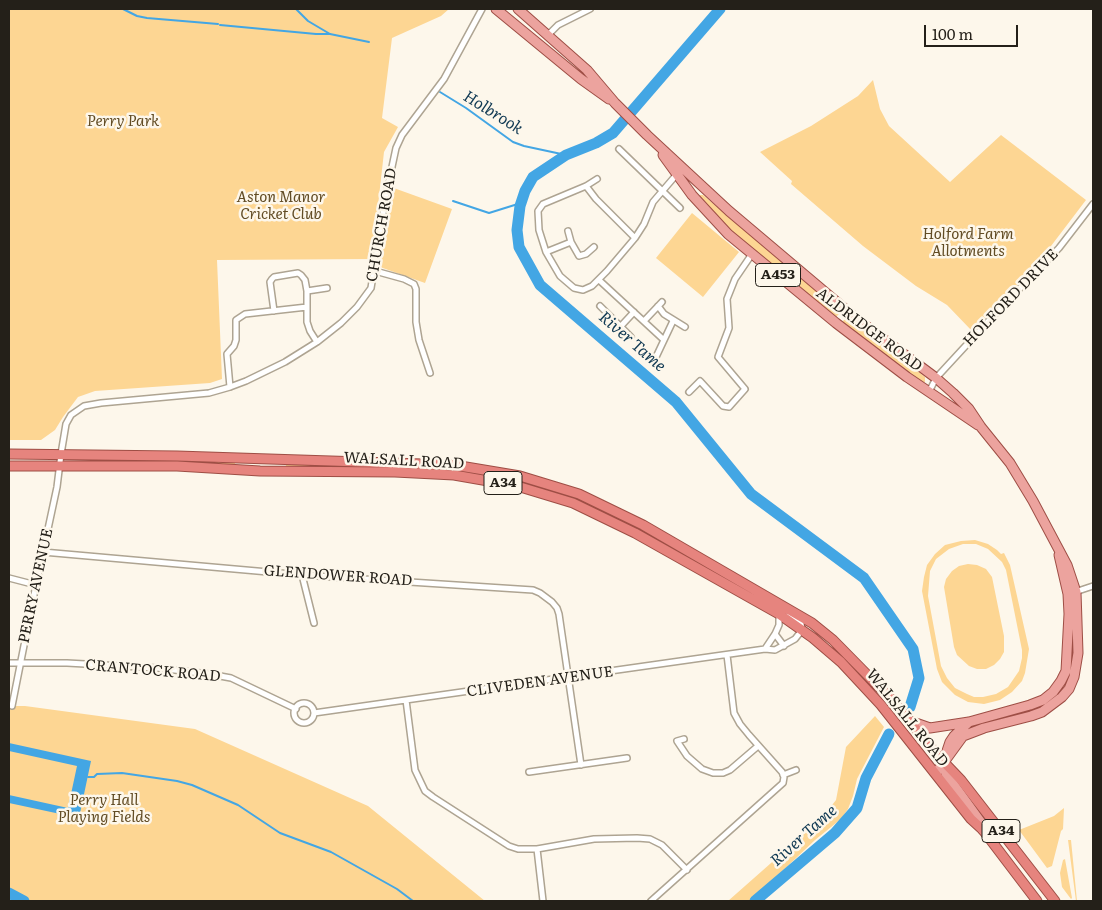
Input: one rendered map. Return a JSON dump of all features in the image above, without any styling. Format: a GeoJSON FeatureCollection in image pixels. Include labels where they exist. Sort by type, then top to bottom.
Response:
{"type":"FeatureCollection","features":[{"type":"Feature","properties":{"kind":"highway","name":"WALSALL ROAD"},"geometry":{"type":"LineString","coordinates":[[9,454],[400,462],[454,465],[520,476],[579,494],[643,525],[750,586],[812,623],[833,640],[885,693],[947,761],[1055,901]]}},
{"type":"Feature","properties":{"kind":"highway","name":"WALSALL ROAD"},"geometry":{"type":"LineString","coordinates":[[9,466],[177,466],[260,471],[395,472],[454,475],[517,486],[573,503],[635,533],[779,614],[802,630],[854,675],[936,773],[971,819],[983,830],[1035,900]]}},
{"type":"Feature","properties":{"kind":"main road","name":"ALDRIDGE ROAD"},"geometry":{"type":"LineString","coordinates":[[496,9],[581,80],[615,103]]}},
{"type":"Feature","properties":{"kind":"main road","name":"ALDRIDGE ROAD"},"geometry":{"type":"LineString","coordinates":[[518,9],[549,34],[587,70],[615,103],[647,135],[793,267],[848,312],[936,378],[969,409],[1020,478],[1070,570],[1078,653],[1074,677],[1069,688],[1059,700],[1042,712],[970,732],[964,736],[955,746],[947,761],[936,773]]}},
{"type":"Feature","properties":{"kind":"main road"},"geometry":{"type":"LineString","coordinates":[[539,44],[549,34]]}},
{"type":"Feature","properties":{"kind":"main road","name":"ALDRIDGE ROAD"},"geometry":{"type":"LineString","coordinates":[[647,135],[692,195],[728,234],[836,323],[929,392],[981,427]]}},
{"type":"Feature","properties":{"kind":"main road"},"geometry":{"type":"LineString","coordinates":[[692,195],[701,185]]}},
{"type":"Feature","properties":{"kind":"main road","name":"ALDRIDGE ROAD"},"geometry":{"type":"LineString","coordinates":[[969,722],[1043,700],[1061,681],[1066,671],[1072,593]]}},
{"type":"Feature","properties":{"kind":"main road"},"geometry":{"type":"LineString","coordinates":[[910,722],[930,728],[969,722]]}},
{"type":"Feature","properties":{"kind":"main road"},"geometry":{"type":"LineString","coordinates":[[947,761],[947,751],[950,742],[969,722]]}},
{"type":"Feature","properties":{"kind":"main road","name":"WALSALL ROAD"},"geometry":{"type":"LineString","coordinates":[[947,761],[946,774],[982,824],[983,830]]}},
{"type":"Feature","properties":{"kind":"street","name":"CHURCH ROAD"},"geometry":{"type":"LineString","coordinates":[[476,18],[477,9]]}},
{"type":"Feature","properties":{"kind":"street","name":"CHURCH ROAD"},"geometry":{"type":"LineString","coordinates":[[61,454],[66,424],[71,415],[84,406],[209,393],[230,387],[285,362],[318,342],[357,307],[371,288],[386,195],[396,148],[402,135],[444,80],[482,9]]}},
{"type":"Feature","properties":{"kind":"street"},"geometry":{"type":"LineString","coordinates":[[549,34],[558,25],[590,9]]}},
{"type":"Feature","properties":{"kind":"street"},"geometry":{"type":"LineString","coordinates":[[620,149],[680,208]]}},
{"type":"Feature","properties":{"kind":"street"},"geometry":{"type":"LineString","coordinates":[[597,179],[586,186],[543,204],[538,211],[539,230],[546,252],[560,276],[574,288],[583,290],[599,280],[619,258],[644,224],[653,202],[677,174]]}},
{"type":"Feature","properties":{"kind":"street"},"geometry":{"type":"LineString","coordinates":[[586,186],[596,199],[635,238]]}},
{"type":"Feature","properties":{"kind":"street","name":"HOLFORD DRIVE"},"geometry":{"type":"LineString","coordinates":[[929,392],[936,378],[1059,248],[1093,204]]}},
{"type":"Feature","properties":{"kind":"street"},"geometry":{"type":"LineString","coordinates":[[568,231],[571,242],[579,256],[586,254],[594,247]]}},
{"type":"Feature","properties":{"kind":"street"},"geometry":{"type":"LineString","coordinates":[[546,252],[571,242]]}},
{"type":"Feature","properties":{"kind":"street"},"geometry":{"type":"LineString","coordinates":[[689,392],[700,381],[723,406],[729,407],[744,389],[720,361],[718,356],[729,328],[727,299],[735,279],[752,254]]}},
{"type":"Feature","properties":{"kind":"street"},"geometry":{"type":"LineString","coordinates":[[375,271],[404,279],[414,284],[416,288],[416,322],[419,340],[430,373]]}},
{"type":"Feature","properties":{"kind":"street"},"geometry":{"type":"LineString","coordinates":[[274,310],[270,282],[274,277],[298,273],[305,280],[307,322],[310,331],[318,342]]}},
{"type":"Feature","properties":{"kind":"street"},"geometry":{"type":"LineString","coordinates":[[599,280],[664,340]]}},
{"type":"Feature","properties":{"kind":"street"},"geometry":{"type":"LineString","coordinates":[[307,291],[327,288]]}},
{"type":"Feature","properties":{"kind":"street"},"geometry":{"type":"LineString","coordinates":[[644,321],[660,304],[664,314],[685,327]]}},
{"type":"Feature","properties":{"kind":"street"},"geometry":{"type":"LineString","coordinates":[[600,306],[631,337]]}},
{"type":"Feature","properties":{"kind":"street"},"geometry":{"type":"LineString","coordinates":[[230,387],[228,354],[236,340],[236,320],[245,314],[307,307]]}},
{"type":"Feature","properties":{"kind":"street"},"geometry":{"type":"LineString","coordinates":[[621,326],[634,312]]}},
{"type":"Feature","properties":{"kind":"street"},"geometry":{"type":"LineString","coordinates":[[656,357],[673,321]]}},
{"type":"Feature","properties":{"kind":"street"},"geometry":{"type":"LineString","coordinates":[[60,465],[61,454]]}},
{"type":"Feature","properties":{"kind":"street","name":"PERRY AVENUE"},"geometry":{"type":"LineString","coordinates":[[12,706],[58,487],[60,465]]}},
{"type":"Feature","properties":{"kind":"street","name":"GLENDOWER ROAD"},"geometry":{"type":"LineString","coordinates":[[43,552],[302,574],[533,590],[546,597],[557,608],[581,764]]}},
{"type":"Feature","properties":{"kind":"street"},"geometry":{"type":"LineString","coordinates":[[302,574],[314,623]]}},
{"type":"Feature","properties":{"kind":"street"},"geometry":{"type":"LineString","coordinates":[[9,578],[36,585]]}},
{"type":"Feature","properties":{"kind":"street","name":"WALSALL ROAD"},"geometry":{"type":"LineString","coordinates":[[750,586],[801,623],[802,630]]}},
{"type":"Feature","properties":{"kind":"street"},"geometry":{"type":"LineString","coordinates":[[1072,593],[1093,586]]}},
{"type":"Feature","properties":{"kind":"street"},"geometry":{"type":"LineString","coordinates":[[765,649],[779,625],[779,614]]}},
{"type":"Feature","properties":{"kind":"street"},"geometry":{"type":"LineString","coordinates":[[775,634],[784,646],[795,639],[802,630]]}},
{"type":"Feature","properties":{"kind":"street","name":"CLIVEDEN AVENUE"},"geometry":{"type":"LineString","coordinates":[[314,713],[765,649],[775,650],[784,646]]}},
{"type":"Feature","properties":{"kind":"street"},"geometry":{"type":"LineString","coordinates":[[651,901],[783,783],[783,775],[740,724],[734,713],[727,655]]}},
{"type":"Feature","properties":{"kind":"street","name":"CRANTOCK ROAD"},"geometry":{"type":"LineString","coordinates":[[9,663],[67,663],[157,668],[208,674],[231,678],[296,710]]}},
{"type":"Feature","properties":{"kind":"street"},"geometry":{"type":"LineString","coordinates":[[406,700],[415,770],[425,791],[433,798],[510,846],[518,849],[537,849],[594,839],[650,839],[662,845],[686,870]]}},
{"type":"Feature","properties":{"kind":"street"},"geometry":{"type":"LineString","coordinates":[[300,705],[309,705],[314,713],[312,719],[309,722],[301,722],[295,716],[296,710],[300,705]]}},
{"type":"Feature","properties":{"kind":"street"},"geometry":{"type":"LineString","coordinates":[[684,740],[677,741],[687,756],[702,769],[713,773],[723,773],[730,770],[758,746]]}},
{"type":"Feature","properties":{"kind":"street"},"geometry":{"type":"LineString","coordinates":[[529,772],[627,758]]}},
{"type":"Feature","properties":{"kind":"street"},"geometry":{"type":"LineString","coordinates":[[783,775],[796,770]]}},
{"type":"Feature","properties":{"kind":"street"},"geometry":{"type":"LineString","coordinates":[[713,773],[714,781]]}},
{"type":"Feature","properties":{"kind":"street"},"geometry":{"type":"LineString","coordinates":[[537,849],[543,901]]}},
{"type":"Feature","properties":{"kind":"green space","name":"Perry Park"},"geometry":{"type":"Polygon","coordinates":[[[9,9],[449,9],[441,16],[392,38],[382,118],[398,127],[384,152],[372,259],[217,260],[222,379],[210,383],[95,391],[78,397],[55,430],[41,440],[9,440],[9,9]]]}},
{"type":"Feature","properties":{"kind":"green space","name":"Holford Farm Allotments"},"geometry":{"type":"Polygon","coordinates":[[[873,80],[880,109],[889,126],[950,182],[1001,135],[1086,200],[1032,271],[972,331],[947,305],[916,286],[863,246],[791,184],[792,181],[760,152],[811,126],[858,96],[873,80]]]}},
{"type":"Feature","properties":{"kind":"green space"},"geometry":{"type":"Polygon","coordinates":[[[391,187],[452,209],[425,283],[380,267],[391,187]]]}},
{"type":"Feature","properties":{"kind":"green space"},"geometry":{"type":"Polygon","coordinates":[[[700,195],[703,195],[840,311],[839,314],[835,318],[729,232],[700,198],[700,195]]]}},
{"type":"Feature","properties":{"kind":"green space"},"geometry":{"type":"Polygon","coordinates":[[[692,213],[739,252],[703,297],[656,258],[692,213]]]}},
{"type":"Feature","properties":{"kind":"green space"},"geometry":{"type":"Polygon","coordinates":[[[846,316],[925,377],[925,382],[914,377],[841,325],[846,316]]]}},
{"type":"Feature","properties":{"kind":"green space"},"geometry":{"type":"Polygon","coordinates":[[[165,459],[235,463],[235,466],[171,462],[165,459]]]}},
{"type":"Feature","properties":{"kind":"green space"},"geometry":{"type":"Polygon","coordinates":[[[286,464],[442,467],[533,482],[574,497],[573,500],[507,479],[472,474],[286,467],[286,464]]]}},
{"type":"Feature","properties":{"kind":"green space"},"geometry":{"type":"Polygon","coordinates":[[[610,514],[654,535],[741,585],[751,594],[610,516],[610,514]]]}},
{"type":"Feature","properties":{"kind":"green space"},"geometry":{"type":"Polygon","coordinates":[[[975,540],[988,544],[1001,554],[1004,553],[1010,565],[1029,649],[1022,681],[1012,692],[1000,700],[984,704],[968,702],[955,695],[942,682],[937,669],[922,591],[927,565],[935,554],[945,545],[975,540]],[[963,544],[949,549],[936,559],[930,571],[928,596],[941,666],[947,678],[955,688],[974,697],[983,697],[996,694],[1008,687],[1019,671],[1022,650],[1006,570],[1002,562],[988,549],[976,544],[963,544]]]}},
{"type":"Feature","properties":{"kind":"green space"},"geometry":{"type":"Polygon","coordinates":[[[968,564],[986,569],[992,577],[1004,636],[1004,652],[994,665],[986,669],[977,669],[969,666],[957,655],[954,647],[944,587],[946,579],[952,571],[959,566],[968,564]]]}},
{"type":"Feature","properties":{"kind":"green space","name":"Perry Hall Playing Fields"},"geometry":{"type":"Polygon","coordinates":[[[9,706],[25,706],[195,729],[368,806],[485,901],[9,901],[9,706]]]}},
{"type":"Feature","properties":{"kind":"green space"},"geometry":{"type":"Polygon","coordinates":[[[875,716],[884,727],[857,779],[848,809],[841,819],[815,840],[751,901],[728,901],[822,818],[836,800],[846,747],[875,716]]]}},
{"type":"Feature","properties":{"kind":"green space"},"geometry":{"type":"Polygon","coordinates":[[[1064,808],[1063,829],[1052,866],[1047,868],[1019,830],[1054,816],[1064,808]]]}},
{"type":"Feature","properties":{"kind":"green space"},"geometry":{"type":"Polygon","coordinates":[[[1068,840],[1071,840],[1077,901],[1076,901],[1068,840]]]}},
{"type":"Feature","properties":{"kind":"green space"},"geometry":{"type":"Polygon","coordinates":[[[1065,859],[1071,899],[1062,887],[1060,873],[1063,860],[1065,859]]]}},
{"type":"Feature","properties":{"kind":"water"},"geometry":{"type":"Polygon","coordinates":[[[9,743],[91,761],[79,818],[9,803],[9,795],[68,808],[77,766],[9,751],[9,743]]]}},
{"type":"Feature","properties":{"kind":"waterway"},"geometry":{"type":"LineString","coordinates":[[123,9],[137,16],[147,18],[218,24]]}},
{"type":"Feature","properties":{"kind":"waterway","name":"Holbrook"},"geometry":{"type":"LineString","coordinates":[[296,9],[308,21],[330,34],[369,42]]}},
{"type":"Feature","properties":{"kind":"waterway","name":"River Tame"},"geometry":{"type":"LineString","coordinates":[[720,9],[613,133],[596,143],[566,155],[533,177],[525,191],[520,206],[517,230],[519,247],[540,285],[676,402],[751,494],[864,578],[913,649],[919,678],[910,707]]}},
{"type":"Feature","properties":{"kind":"waterway"},"geometry":{"type":"LineString","coordinates":[[220,25],[330,34]]}},
{"type":"Feature","properties":{"kind":"waterway","name":"Holbrook"},"geometry":{"type":"LineString","coordinates":[[440,92],[513,142],[566,155]]}},
{"type":"Feature","properties":{"kind":"waterway"},"geometry":{"type":"LineString","coordinates":[[453,201],[489,213],[521,203]]}},
{"type":"Feature","properties":{"kind":"waterway","name":"River Tame"},"geometry":{"type":"LineString","coordinates":[[755,901],[835,833],[857,808],[866,778],[889,734]]}},
{"type":"Feature","properties":{"kind":"waterway"},"geometry":{"type":"LineString","coordinates":[[88,777],[94,777],[97,774],[122,773],[192,785],[238,805],[280,833],[331,852],[397,889],[413,901]]}},
{"type":"Feature","properties":{"kind":"waterway","name":"River Tame"},"geometry":{"type":"LineString","coordinates":[[9,893],[24,901]]}},
{"type":"Feature","properties":{"kind":"park label","name":"Aston Manor Cricket Club"},"geometry":{"type":"Point","coordinates":[281,206]}}]}
